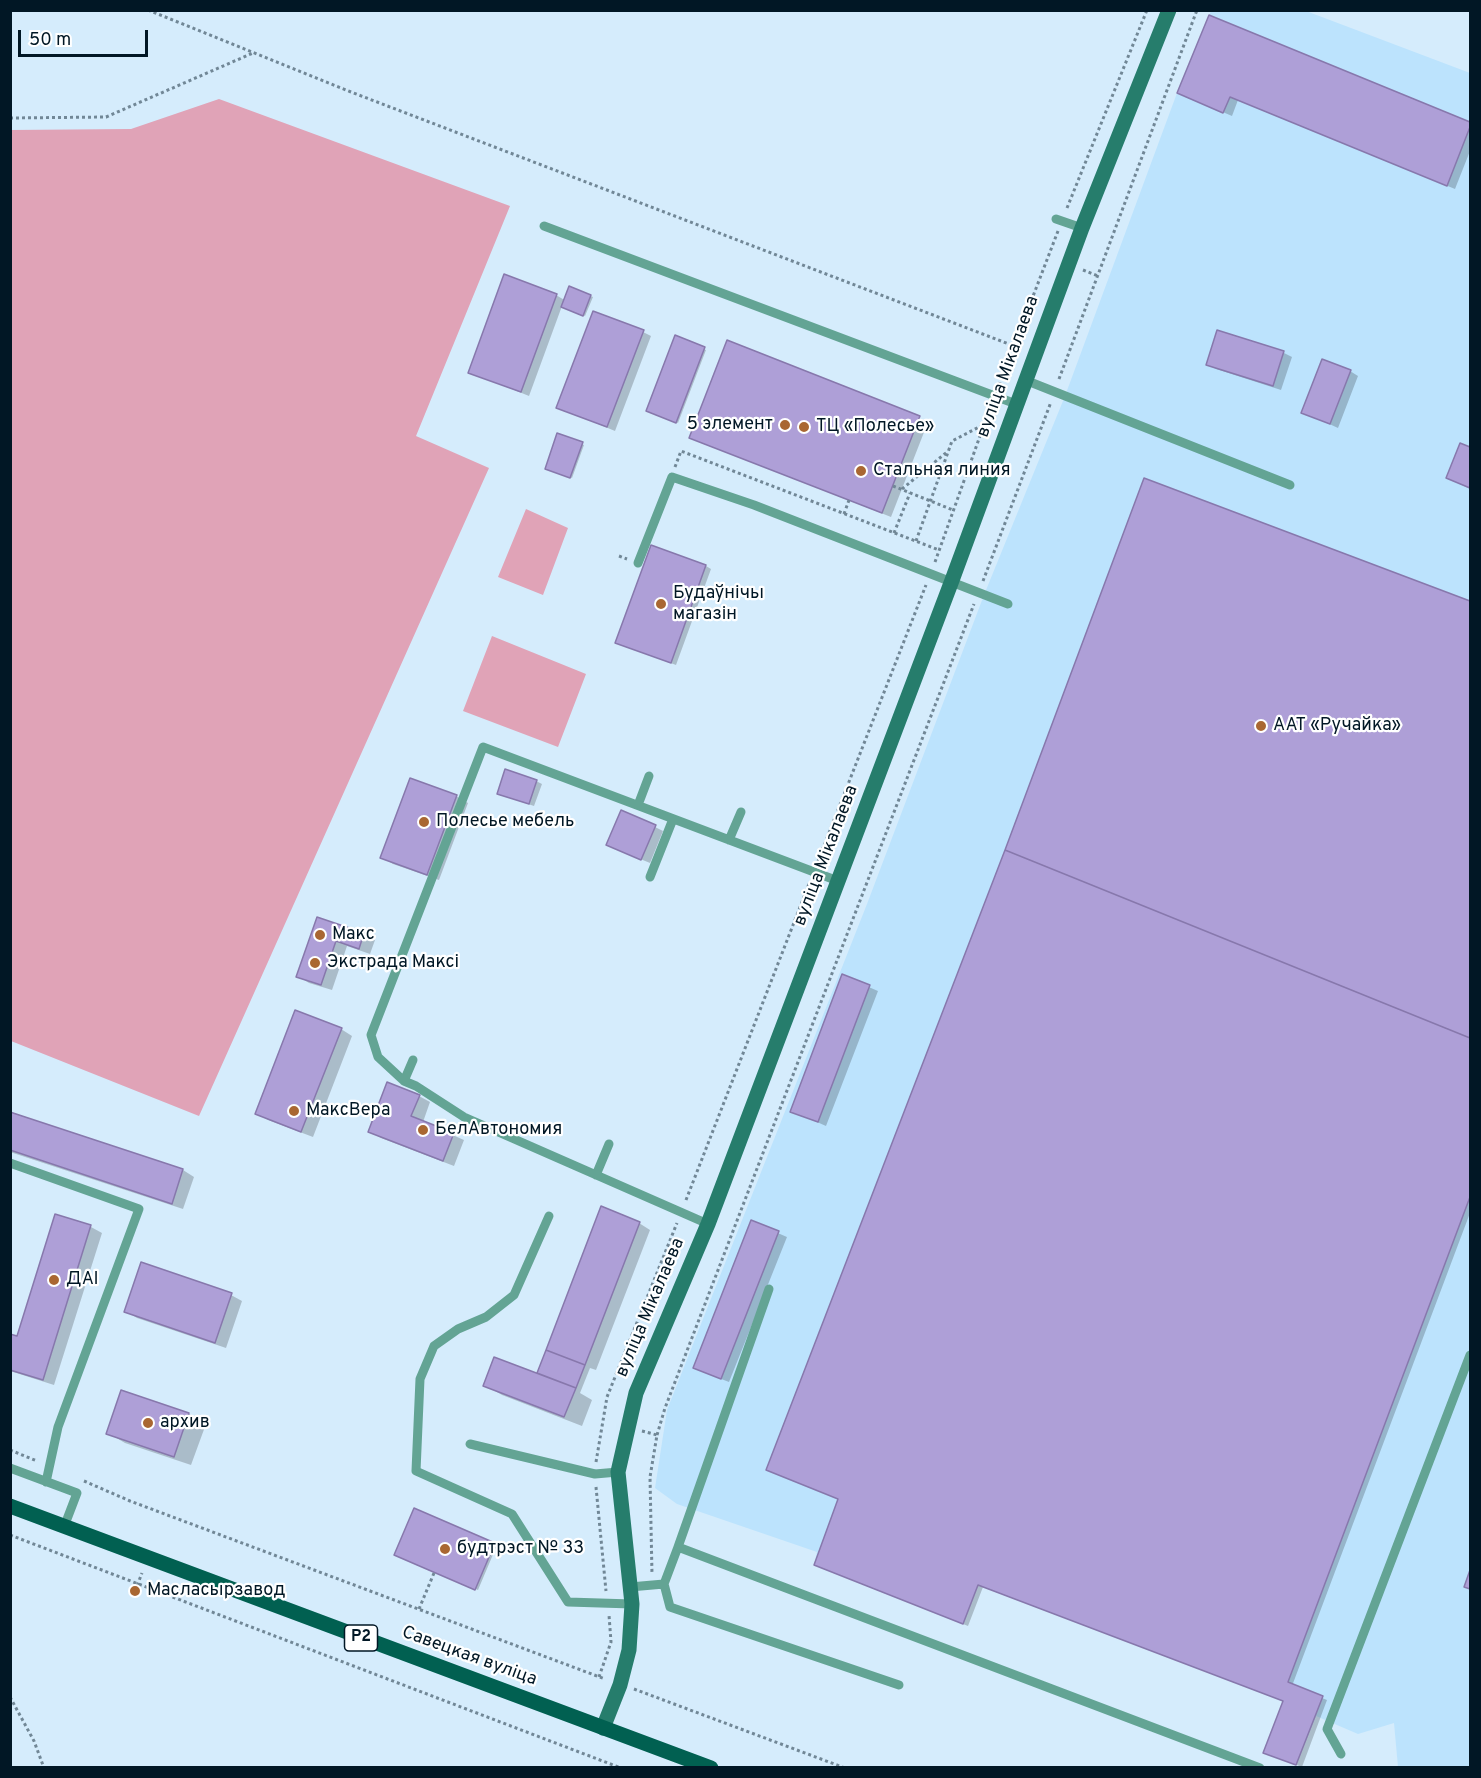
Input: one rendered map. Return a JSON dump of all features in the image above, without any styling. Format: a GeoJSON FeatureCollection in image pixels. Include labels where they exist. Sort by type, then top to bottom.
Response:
{"type":"FeatureCollection","features":[{"type":"Feature","properties":{"kind":"main road","name":"вуліца Мікалаева"},"geometry":{"type":"LineString","coordinates":[[603,1728],[620,1685],[629,1650],[632,1604],[618,1472],[636,1393],[708,1224],[951,583],[1082,228],[1169,10]]}},
{"type":"Feature","properties":{"kind":"main road","name":"Савецкая вуліца"},"geometry":{"type":"LineString","coordinates":[[10,1506],[711,1767]]}},
{"type":"Feature","properties":{"kind":"lane"},"geometry":{"type":"LineString","coordinates":[[1059,220],[1082,228]]}},
{"type":"Feature","properties":{"kind":"lane"},"geometry":{"type":"LineString","coordinates":[[544,226],[1016,404]]}},
{"type":"Feature","properties":{"kind":"lane"},"geometry":{"type":"LineString","coordinates":[[1025,380],[1290,484]]}},
{"type":"Feature","properties":{"kind":"lane"},"geometry":{"type":"LineString","coordinates":[[638,562],[672,477],[754,505],[1008,604]]}},
{"type":"Feature","properties":{"kind":"lane"},"geometry":{"type":"LineString","coordinates":[[708,1224],[464,1117],[416,1086],[404,1081],[378,1057],[371,1035],[483,747],[838,881]]}},
{"type":"Feature","properties":{"kind":"lane"},"geometry":{"type":"LineString","coordinates":[[638,806],[649,776]]}},
{"type":"Feature","properties":{"kind":"lane"},"geometry":{"type":"LineString","coordinates":[[729,840],[741,812]]}},
{"type":"Feature","properties":{"kind":"lane"},"geometry":{"type":"LineString","coordinates":[[650,877],[673,819]]}},
{"type":"Feature","properties":{"kind":"lane"},"geometry":{"type":"LineString","coordinates":[[404,1081],[413,1060]]}},
{"type":"Feature","properties":{"kind":"lane"},"geometry":{"type":"LineString","coordinates":[[596,1175],[609,1144]]}},
{"type":"Feature","properties":{"kind":"lane"},"geometry":{"type":"LineString","coordinates":[[10,1163],[139,1209],[58,1427],[46,1482]]}},
{"type":"Feature","properties":{"kind":"lane"},"geometry":{"type":"LineString","coordinates":[[549,1216],[514,1295],[486,1317],[458,1329],[434,1346],[420,1379],[416,1471],[512,1514],[568,1602],[632,1604]]}},
{"type":"Feature","properties":{"kind":"lane"},"geometry":{"type":"LineString","coordinates":[[769,1289],[664,1584],[669,1606],[898,1685]]}},
{"type":"Feature","properties":{"kind":"lane"},"geometry":{"type":"LineString","coordinates":[[1341,1754],[1327,1729],[1470,1354]]}},
{"type":"Feature","properties":{"kind":"lane"},"geometry":{"type":"LineString","coordinates":[[470,1444],[595,1474],[618,1472]]}},
{"type":"Feature","properties":{"kind":"lane"},"geometry":{"type":"LineString","coordinates":[[10,1468],[77,1493],[64,1527]]}},
{"type":"Feature","properties":{"kind":"lane"},"geometry":{"type":"LineString","coordinates":[[678,1548],[1260,1767]]}},
{"type":"Feature","properties":{"kind":"lane"},"geometry":{"type":"LineString","coordinates":[[630,1587],[664,1584]]}},
{"type":"Feature","properties":{"kind":"path"},"geometry":{"type":"LineString","coordinates":[[148,10],[254,53],[1014,345]]}},
{"type":"Feature","properties":{"kind":"path"},"geometry":{"type":"LineString","coordinates":[[599,1677],[611,1642],[595,1474],[607,1396],[930,574],[1059,220],[1147,10]]}},
{"type":"Feature","properties":{"kind":"path"},"geometry":{"type":"LineString","coordinates":[[652,1584],[650,1477],[657,1435],[665,1408],[1055,391],[1197,10]]}},
{"type":"Feature","properties":{"kind":"path"},"geometry":{"type":"LineString","coordinates":[[10,118],[106,117],[254,53]]}},
{"type":"Feature","properties":{"kind":"path"},"geometry":{"type":"LineString","coordinates":[[916,541],[952,441],[984,424]]}},
{"type":"Feature","properties":{"kind":"path"},"geometry":{"type":"LineString","coordinates":[[902,489],[949,451]]}},
{"type":"Feature","properties":{"kind":"path"},"geometry":{"type":"LineString","coordinates":[[672,477],[681,452],[939,550]]}},
{"type":"Feature","properties":{"kind":"path"},"geometry":{"type":"LineString","coordinates":[[893,486],[953,510]]}},
{"type":"Feature","properties":{"kind":"path"},"geometry":{"type":"LineString","coordinates":[[894,533],[910,493]]}},
{"type":"Feature","properties":{"kind":"path"},"geometry":{"type":"LineString","coordinates":[[844,514],[849,500]]}},
{"type":"Feature","properties":{"kind":"path"},"geometry":{"type":"LineString","coordinates":[[602,1420],[657,1435]]}},
{"type":"Feature","properties":{"kind":"path"},"geometry":{"type":"LineString","coordinates":[[10,1450],[51,1466]]}},
{"type":"Feature","properties":{"kind":"path"},"geometry":{"type":"LineString","coordinates":[[80,1479],[130,1501],[844,1767]]}},
{"type":"Feature","properties":{"kind":"path"},"geometry":{"type":"LineString","coordinates":[[10,1535],[621,1767]]}},
{"type":"Feature","properties":{"kind":"path"},"geometry":{"type":"LineString","coordinates":[[135,1591],[147,1558]]}},
{"type":"Feature","properties":{"kind":"path"},"geometry":{"type":"LineString","coordinates":[[419,1609],[434,1572]]}},
{"type":"Feature","properties":{"kind":"path"},"geometry":{"type":"LineString","coordinates":[[10,1697],[34,1741],[44,1767]]}},
{"type":"Feature","properties":{"kind":"shaded area"},"geometry":{"type":"Polygon","coordinates":[[[1211,11],[1306,11],[1470,73],[1470,1767],[1398,1767],[1394,1723],[1358,1734],[1316,1716],[1296,1765],[1263,1753],[1283,1701],[978,1585],[963,1624],[814,1565],[817,1552],[677,1504],[655,1488],[667,1410],[867,904],[984,595],[1065,396],[1177,93],[1211,11]]]}},
{"type":"Feature","properties":{"kind":"shaded area"},"geometry":{"type":"Polygon","coordinates":[[[219,99],[510,206],[416,436],[489,468],[199,1116],[11,1041],[10,130],[131,129],[219,99]]]}},
{"type":"Feature","properties":{"kind":"shaded area"},"geometry":{"type":"Polygon","coordinates":[[[526,509],[568,528],[543,595],[498,577],[526,509]]]}},
{"type":"Feature","properties":{"kind":"shaded area"},"geometry":{"type":"Polygon","coordinates":[[[492,636],[586,674],[558,747],[463,711],[492,636]]]}},
{"type":"Feature","properties":{"kind":"building"},"geometry":{"type":"Polygon","coordinates":[[[1209,15],[1470,122],[1447,186],[1230,97],[1223,113],[1177,93],[1209,15]]]}},
{"type":"Feature","properties":{"kind":"building"},"geometry":{"type":"Polygon","coordinates":[[[504,274],[557,294],[521,392],[468,373],[504,274]]]}},
{"type":"Feature","properties":{"kind":"building"},"geometry":{"type":"Polygon","coordinates":[[[569,286],[591,295],[583,316],[561,307],[569,286]]]}},
{"type":"Feature","properties":{"kind":"building"},"geometry":{"type":"Polygon","coordinates":[[[593,311],[644,330],[607,427],[556,408],[593,311]]]}},
{"type":"Feature","properties":{"kind":"building"},"geometry":{"type":"Polygon","coordinates":[[[1217,330],[1284,351],[1273,386],[1206,365],[1217,330]]]}},
{"type":"Feature","properties":{"kind":"building"},"geometry":{"type":"Polygon","coordinates":[[[675,335],[705,347],[676,423],[646,411],[675,335]]]}},
{"type":"Feature","properties":{"kind":"building","name":"ТЦ «Полесье»"},"geometry":{"type":"Polygon","coordinates":[[[727,340],[920,416],[882,513],[689,438],[727,340]]]}},
{"type":"Feature","properties":{"kind":"building"},"geometry":{"type":"Polygon","coordinates":[[[1322,359],[1351,370],[1330,424],[1301,413],[1322,359]]]}},
{"type":"Feature","properties":{"kind":"building"},"geometry":{"type":"Polygon","coordinates":[[[557,433],[583,442],[570,478],[545,469],[557,433]]]}},
{"type":"Feature","properties":{"kind":"building"},"geometry":{"type":"Polygon","coordinates":[[[1460,443],[1470,447],[1470,488],[1446,478],[1460,443]]]}},
{"type":"Feature","properties":{"kind":"building","name":"ААТ «Ручайка»"},"geometry":{"type":"Polygon","coordinates":[[[1144,478],[1470,601],[1470,1038],[1005,850],[1144,478]]]}},
{"type":"Feature","properties":{"kind":"building","name":"Будаўнічы магазін"},"geometry":{"type":"Polygon","coordinates":[[[651,545],[706,565],[671,663],[615,643],[651,545]]]}},
{"type":"Feature","properties":{"kind":"building"},"geometry":{"type":"Polygon","coordinates":[[[505,769],[537,780],[529,804],[497,794],[505,769]]]}},
{"type":"Feature","properties":{"kind":"building"},"geometry":{"type":"Polygon","coordinates":[[[410,778],[457,795],[427,875],[380,858],[410,778]]]}},
{"type":"Feature","properties":{"kind":"building"},"geometry":{"type":"Polygon","coordinates":[[[621,810],[656,825],[641,860],[606,845],[621,810]]]}},
{"type":"Feature","properties":{"kind":"building"},"geometry":{"type":"Polygon","coordinates":[[[1005,850],[1470,1038],[1470,1197],[1288,1682],[1323,1696],[1296,1765],[1263,1753],[1283,1701],[978,1585],[963,1624],[814,1565],[838,1499],[766,1470],[1005,850]]]}},
{"type":"Feature","properties":{"kind":"building","name":"Экстрада Максі"},"geometry":{"type":"Polygon","coordinates":[[[317,917],[364,933],[359,949],[336,941],[321,985],[296,977],[317,917]]]}},
{"type":"Feature","properties":{"kind":"building"},"geometry":{"type":"Polygon","coordinates":[[[842,974],[870,985],[818,1122],[790,1112],[842,974]]]}},
{"type":"Feature","properties":{"kind":"building"},"geometry":{"type":"Polygon","coordinates":[[[295,1010],[342,1028],[301,1132],[255,1114],[295,1010]]]}},
{"type":"Feature","properties":{"kind":"building"},"geometry":{"type":"Polygon","coordinates":[[[387,1082],[420,1095],[411,1116],[454,1133],[443,1161],[368,1132],[387,1082]]]}},
{"type":"Feature","properties":{"kind":"building"},"geometry":{"type":"Polygon","coordinates":[[[10,1112],[183,1169],[172,1204],[10,1150],[10,1112]]]}},
{"type":"Feature","properties":{"kind":"building"},"geometry":{"type":"Polygon","coordinates":[[[601,1206],[640,1222],[585,1365],[546,1350],[601,1206]]]}},
{"type":"Feature","properties":{"kind":"building","name":"ДАІ"},"geometry":{"type":"Polygon","coordinates":[[[55,1214],[91,1225],[43,1380],[10,1370],[10,1334],[17,1336],[55,1214]]]}},
{"type":"Feature","properties":{"kind":"building"},"geometry":{"type":"Polygon","coordinates":[[[751,1220],[779,1231],[721,1379],[693,1368],[751,1220]]]}},
{"type":"Feature","properties":{"kind":"building"},"geometry":{"type":"Polygon","coordinates":[[[141,1262],[232,1293],[215,1343],[124,1312],[141,1262]]]}},
{"type":"Feature","properties":{"kind":"building"},"geometry":{"type":"Polygon","coordinates":[[[546,1350],[585,1365],[576,1388],[537,1373],[546,1350]]]}},
{"type":"Feature","properties":{"kind":"building"},"geometry":{"type":"Polygon","coordinates":[[[494,1357],[576,1388],[564,1417],[483,1386],[494,1357]]]}},
{"type":"Feature","properties":{"kind":"building","name":"архив"},"geometry":{"type":"Polygon","coordinates":[[[121,1390],[189,1413],[174,1457],[106,1434],[121,1390]]]}},
{"type":"Feature","properties":{"kind":"building","name":"будтрэст № 33"},"geometry":{"type":"Polygon","coordinates":[[[414,1508],[495,1543],[475,1590],[394,1555],[414,1508]]]}},
{"type":"Feature","properties":{"kind":"building"},"geometry":{"type":"Polygon","coordinates":[[[1470,1570],[1470,1589],[1464,1587],[1470,1570]]]}},
{"type":"Feature","properties":{"kind":"place","name":"5 элемент"},"geometry":{"type":"Point","coordinates":[785,425]}},
{"type":"Feature","properties":{"kind":"place","name":"ТЦ «Полесье»"},"geometry":{"type":"Point","coordinates":[804,427]}},
{"type":"Feature","properties":{"kind":"place","name":"Стальная линия"},"geometry":{"type":"Point","coordinates":[861,471]}},
{"type":"Feature","properties":{"kind":"place","name":"Будаўнічы магазін"},"geometry":{"type":"Point","coordinates":[661,604]}},
{"type":"Feature","properties":{"kind":"place","name":"ААТ «Ручайка»"},"geometry":{"type":"Point","coordinates":[1261,726]}},
{"type":"Feature","properties":{"kind":"place","name":"Полесье мебель"},"geometry":{"type":"Point","coordinates":[424,822]}},
{"type":"Feature","properties":{"kind":"place","name":"Макс"},"geometry":{"type":"Point","coordinates":[320,935]}},
{"type":"Feature","properties":{"kind":"place","name":"Экстрада Максі"},"geometry":{"type":"Point","coordinates":[315,963]}},
{"type":"Feature","properties":{"kind":"place","name":"МаксBepa"},"geometry":{"type":"Point","coordinates":[294,1111]}},
{"type":"Feature","properties":{"kind":"place","name":"БелАвтономия"},"geometry":{"type":"Point","coordinates":[423,1130]}},
{"type":"Feature","properties":{"kind":"place","name":"ДАІ"},"geometry":{"type":"Point","coordinates":[54,1280]}},
{"type":"Feature","properties":{"kind":"place","name":"архив"},"geometry":{"type":"Point","coordinates":[148,1423]}},
{"type":"Feature","properties":{"kind":"place","name":"будтрэст № 33"},"geometry":{"type":"Point","coordinates":[445,1549]}},
{"type":"Feature","properties":{"kind":"place","name":"Масласырзавод"},"geometry":{"type":"Point","coordinates":[135,1591]}}]}
